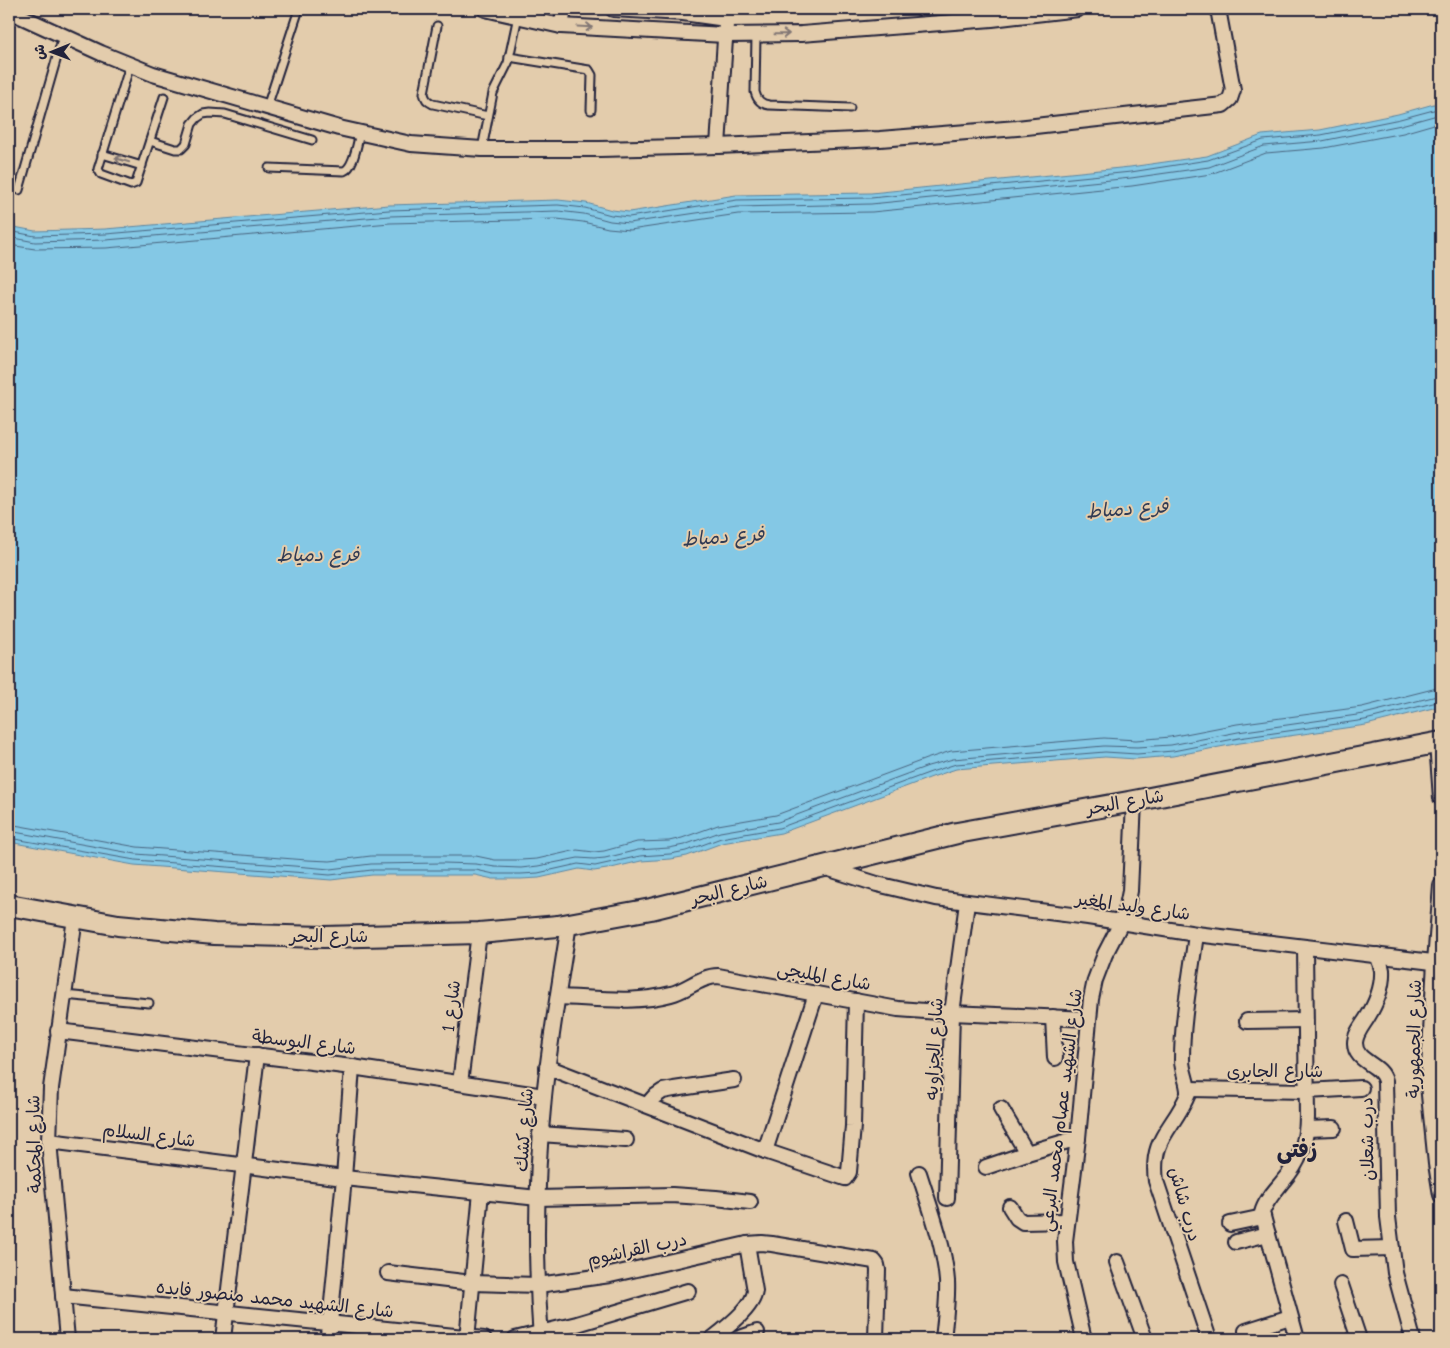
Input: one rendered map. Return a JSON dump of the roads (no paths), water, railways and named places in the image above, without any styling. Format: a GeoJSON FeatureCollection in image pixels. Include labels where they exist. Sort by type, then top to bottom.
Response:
{"type":"FeatureCollection","features":[{"type":"Feature","properties":{"kind":"street"},"geometry":{"type":"LineString","coordinates":[[485,9],[561,26],[725,35],[801,34],[992,19],[1040,11],[1078,9]]}},
{"type":"Feature","properties":{"kind":"street"},"geometry":{"type":"LineString","coordinates":[[561,26],[564,9]]}},
{"type":"Feature","properties":{"kind":"street"},"geometry":{"type":"LineString","coordinates":[[613,9],[801,18],[845,12],[914,9]]}},
{"type":"Feature","properties":{"kind":"street"},"geometry":{"type":"LineString","coordinates":[[9,11],[153,74],[360,133],[411,144],[482,149],[600,149],[890,138],[1017,128],[1223,105],[1230,99],[1233,90],[1218,9]]}},
{"type":"Feature","properties":{"kind":"street"},"geometry":{"type":"LineString","coordinates":[[681,32],[682,13]]}},
{"type":"Feature","properties":{"kind":"street"},"geometry":{"type":"LineString","coordinates":[[718,146],[727,14]]}},
{"type":"Feature","properties":{"kind":"street"},"geometry":{"type":"LineString","coordinates":[[801,18],[801,34]]}},
{"type":"Feature","properties":{"kind":"street"},"geometry":{"type":"LineString","coordinates":[[1439,742],[1441,798]]}},
{"type":"Feature","properties":{"kind":"street","name":"شارع البحر"},"geometry":{"type":"LineString","coordinates":[[9,905],[118,925],[214,934],[324,938],[480,934],[569,924],[651,909],[957,833],[1439,742]]}},
{"type":"Feature","properties":{"kind":"street","name":"شارع الشهيد عصام محمد البرعي"},"geometry":{"type":"LineString","coordinates":[[1084,1339],[1066,1262],[1065,1241],[1078,1138],[1089,1019],[1095,980],[1105,954],[1126,911],[1130,892],[1134,801]]}},
{"type":"Feature","properties":{"kind":"street","name":"شارع وليد المغير"},"geometry":{"type":"LineString","coordinates":[[823,867],[877,884],[936,898],[967,903],[1088,917],[1196,934],[1438,962]]}},
{"type":"Feature","properties":{"kind":"street","name":"شارع الجمهورية"},"geometry":{"type":"LineString","coordinates":[[1441,885],[1438,962],[1428,1086],[1439,1164],[1441,1194]]}},
{"type":"Feature","properties":{"kind":"street","name":"شارع الجزاويه"},"geometry":{"type":"LineString","coordinates":[[947,1198],[952,1013],[967,903]]}},
{"type":"Feature","properties":{"kind":"street","name":"شارع المحكمة"},"geometry":{"type":"LineString","coordinates":[[68,1339],[49,1142],[51,1088],[75,918]]}},
{"type":"Feature","properties":{"kind":"street","name":"شارع كشك"},"geometry":{"type":"LineString","coordinates":[[541,1337],[538,1285],[540,1134],[547,1068],[569,924]]}},
{"type":"Feature","properties":{"kind":"street","name":"شارع 1"},"geometry":{"type":"LineString","coordinates":[[460,1083],[480,934]]}},
{"type":"Feature","properties":{"kind":"street"},"geometry":{"type":"LineString","coordinates":[[1188,1089],[1182,1061],[1185,1015],[1196,934]]}},
{"type":"Feature","properties":{"kind":"street"},"geometry":{"type":"LineString","coordinates":[[1297,1339],[1262,1213],[1265,1205],[1286,1178],[1300,1154],[1307,1129],[1305,947]]}},
{"type":"Feature","properties":{"kind":"street","name":"درب شعلان"},"geometry":{"type":"LineString","coordinates":[[1378,955],[1382,970],[1381,984],[1376,1001],[1356,1037],[1355,1044],[1356,1051],[1360,1057],[1380,1071],[1385,1081],[1388,1217],[1395,1273],[1413,1339]]}},
{"type":"Feature","properties":{"kind":"street","name":"شارع المليجى"},"geometry":{"type":"LineString","coordinates":[[558,997],[635,1000],[671,994],[686,989],[711,976],[718,976],[898,1009],[1089,1019]]}},
{"type":"Feature","properties":{"kind":"street"},"geometry":{"type":"LineString","coordinates":[[765,1150],[816,994]]}},
{"type":"Feature","properties":{"kind":"street"},"geometry":{"type":"LineString","coordinates":[[547,1068],[765,1150],[846,1178],[850,1161],[853,1126],[856,1001]]}},
{"type":"Feature","properties":{"kind":"street"},"geometry":{"type":"LineString","coordinates":[[1053,1017],[1055,1058]]}},
{"type":"Feature","properties":{"kind":"street"},"geometry":{"type":"LineString","coordinates":[[1247,1021],[1305,1020]]}},
{"type":"Feature","properties":{"kind":"street","name":"شارع البوسطة"},"geometry":{"type":"LineString","coordinates":[[58,1031],[352,1067],[544,1096]]}},
{"type":"Feature","properties":{"kind":"street"},"geometry":{"type":"LineString","coordinates":[[223,1339],[258,1055]]}},
{"type":"Feature","properties":{"kind":"street"},"geometry":{"type":"LineString","coordinates":[[326,1339],[330,1323],[344,1178],[352,1067]]}},
{"type":"Feature","properties":{"kind":"street"},"geometry":{"type":"LineString","coordinates":[[647,1105],[663,1091],[734,1080]]}},
{"type":"Feature","properties":{"kind":"street","name":"شارع الجابرى"},"geometry":{"type":"LineString","coordinates":[[1188,1089],[1307,1091],[1361,1088]]}},
{"type":"Feature","properties":{"kind":"street","name":"درب شاش"},"geometry":{"type":"LineString","coordinates":[[1188,1089],[1186,1098],[1158,1146],[1154,1169],[1156,1181],[1209,1339]]}},
{"type":"Feature","properties":{"kind":"street"},"geometry":{"type":"LineString","coordinates":[[1001,1109],[1027,1153]]}},
{"type":"Feature","properties":{"kind":"street"},"geometry":{"type":"LineString","coordinates":[[1307,1129],[1334,1128]]}},
{"type":"Feature","properties":{"kind":"street"},"geometry":{"type":"LineString","coordinates":[[540,1134],[626,1140]]}},
{"type":"Feature","properties":{"kind":"street"},"geometry":{"type":"LineString","coordinates":[[986,1166],[1078,1138]]}},
{"type":"Feature","properties":{"kind":"street","name":"شارع السلام"},"geometry":{"type":"LineString","coordinates":[[49,1142],[344,1178],[538,1198],[672,1195],[750,1202]]}},
{"type":"Feature","properties":{"kind":"street"},"geometry":{"type":"LineString","coordinates":[[919,1173],[941,1245],[947,1281],[947,1304],[943,1339]]}},
{"type":"Feature","properties":{"kind":"street"},"geometry":{"type":"LineString","coordinates":[[467,1339],[481,1192]]}},
{"type":"Feature","properties":{"kind":"street"},"geometry":{"type":"LineString","coordinates":[[1010,1207],[1022,1222],[1067,1221]]}},
{"type":"Feature","properties":{"kind":"street"},"geometry":{"type":"LineString","coordinates":[[1230,1224],[1263,1217]]}},
{"type":"Feature","properties":{"kind":"street"},"geometry":{"type":"LineString","coordinates":[[1346,1221],[1353,1248],[1392,1248]]}},
{"type":"Feature","properties":{"kind":"street"},"geometry":{"type":"LineString","coordinates":[[1236,1242],[1268,1234]]}},
{"type":"Feature","properties":{"kind":"street"},"geometry":{"type":"LineString","coordinates":[[712,1339],[743,1312],[755,1296],[756,1291],[747,1244]]}},
{"type":"Feature","properties":{"kind":"street","name":"درب القراشوم"},"geometry":{"type":"LineString","coordinates":[[388,1273],[472,1283],[538,1285],[610,1275],[747,1244],[772,1244],[874,1261],[877,1265],[878,1278],[876,1339]]}},
{"type":"Feature","properties":{"kind":"street"},"geometry":{"type":"LineString","coordinates":[[1117,1262],[1145,1339]]}},
{"type":"Feature","properties":{"kind":"street"},"geometry":{"type":"LineString","coordinates":[[1341,1285],[1359,1339]]}},
{"type":"Feature","properties":{"kind":"street"},"geometry":{"type":"LineString","coordinates":[[515,1339],[541,1337],[688,1291]]}},
{"type":"Feature","properties":{"kind":"street","name":"شارع الشهيد محمد منصور فايده"},"geometry":{"type":"LineString","coordinates":[[63,1296],[467,1339],[484,1339]]}},
{"type":"Feature","properties":{"kind":"street"},"geometry":{"type":"LineString","coordinates":[[1246,1331],[1290,1317]]}},
{"type":"Feature","properties":{"kind":"street"},"geometry":{"type":"LineString","coordinates":[[737,1339],[757,1332]]}},
{"type":"Feature","properties":{"kind":"lane"},"geometry":{"type":"LineString","coordinates":[[267,107],[298,9]]}},
{"type":"Feature","properties":{"kind":"lane"},"geometry":{"type":"LineString","coordinates":[[482,149],[494,88],[506,68],[518,16]]}},
{"type":"Feature","properties":{"kind":"lane"},"geometry":{"type":"LineString","coordinates":[[437,26],[424,93],[425,98],[433,104],[488,116]]}},
{"type":"Feature","properties":{"kind":"lane"},"geometry":{"type":"LineString","coordinates":[[756,35],[755,92],[759,102],[764,105],[850,108]]}},
{"type":"Feature","properties":{"kind":"lane"},"geometry":{"type":"LineString","coordinates":[[19,190],[63,36]]}},
{"type":"Feature","properties":{"kind":"lane"},"geometry":{"type":"LineString","coordinates":[[509,57],[589,70],[592,75],[591,110]]}},
{"type":"Feature","properties":{"kind":"lane"},"geometry":{"type":"LineString","coordinates":[[130,65],[98,169],[103,176],[131,185],[138,180],[164,97]]}},
{"type":"Feature","properties":{"kind":"lane"},"geometry":{"type":"LineString","coordinates":[[150,141],[181,149],[186,144],[192,124],[203,114],[210,113],[225,114],[312,140]]}},
{"type":"Feature","properties":{"kind":"lane"},"geometry":{"type":"LineString","coordinates":[[269,168],[344,172],[351,166],[360,133]]}},
{"type":"Feature","properties":{"kind":"lane"},"geometry":{"type":"LineString","coordinates":[[102,154],[142,166]]}},
{"type":"Feature","properties":{"kind":"lane"},"geometry":{"type":"LineString","coordinates":[[64,995],[149,1004]]}},
{"type":"Feature","properties":{"kind":"water","name":"فرع دمياط"},"geometry":{"type":"Polygon","coordinates":[[[1441,102],[1441,706],[1366,725],[1240,743],[1173,756],[1136,759],[1105,757],[956,769],[781,833],[722,843],[687,856],[671,859],[641,861],[594,871],[579,869],[539,878],[493,879],[475,875],[372,875],[331,880],[134,865],[9,842],[9,226],[35,231],[105,229],[389,205],[558,200],[586,203],[612,210],[629,212],[736,195],[871,193],[1130,167],[1207,156],[1262,135],[1320,130],[1398,114],[1441,102]]]}},
{"type":"Feature","properties":{"kind":"district","name":"زفتى"},"geometry":{"type":"Point","coordinates":[1297,1149]}}]}
